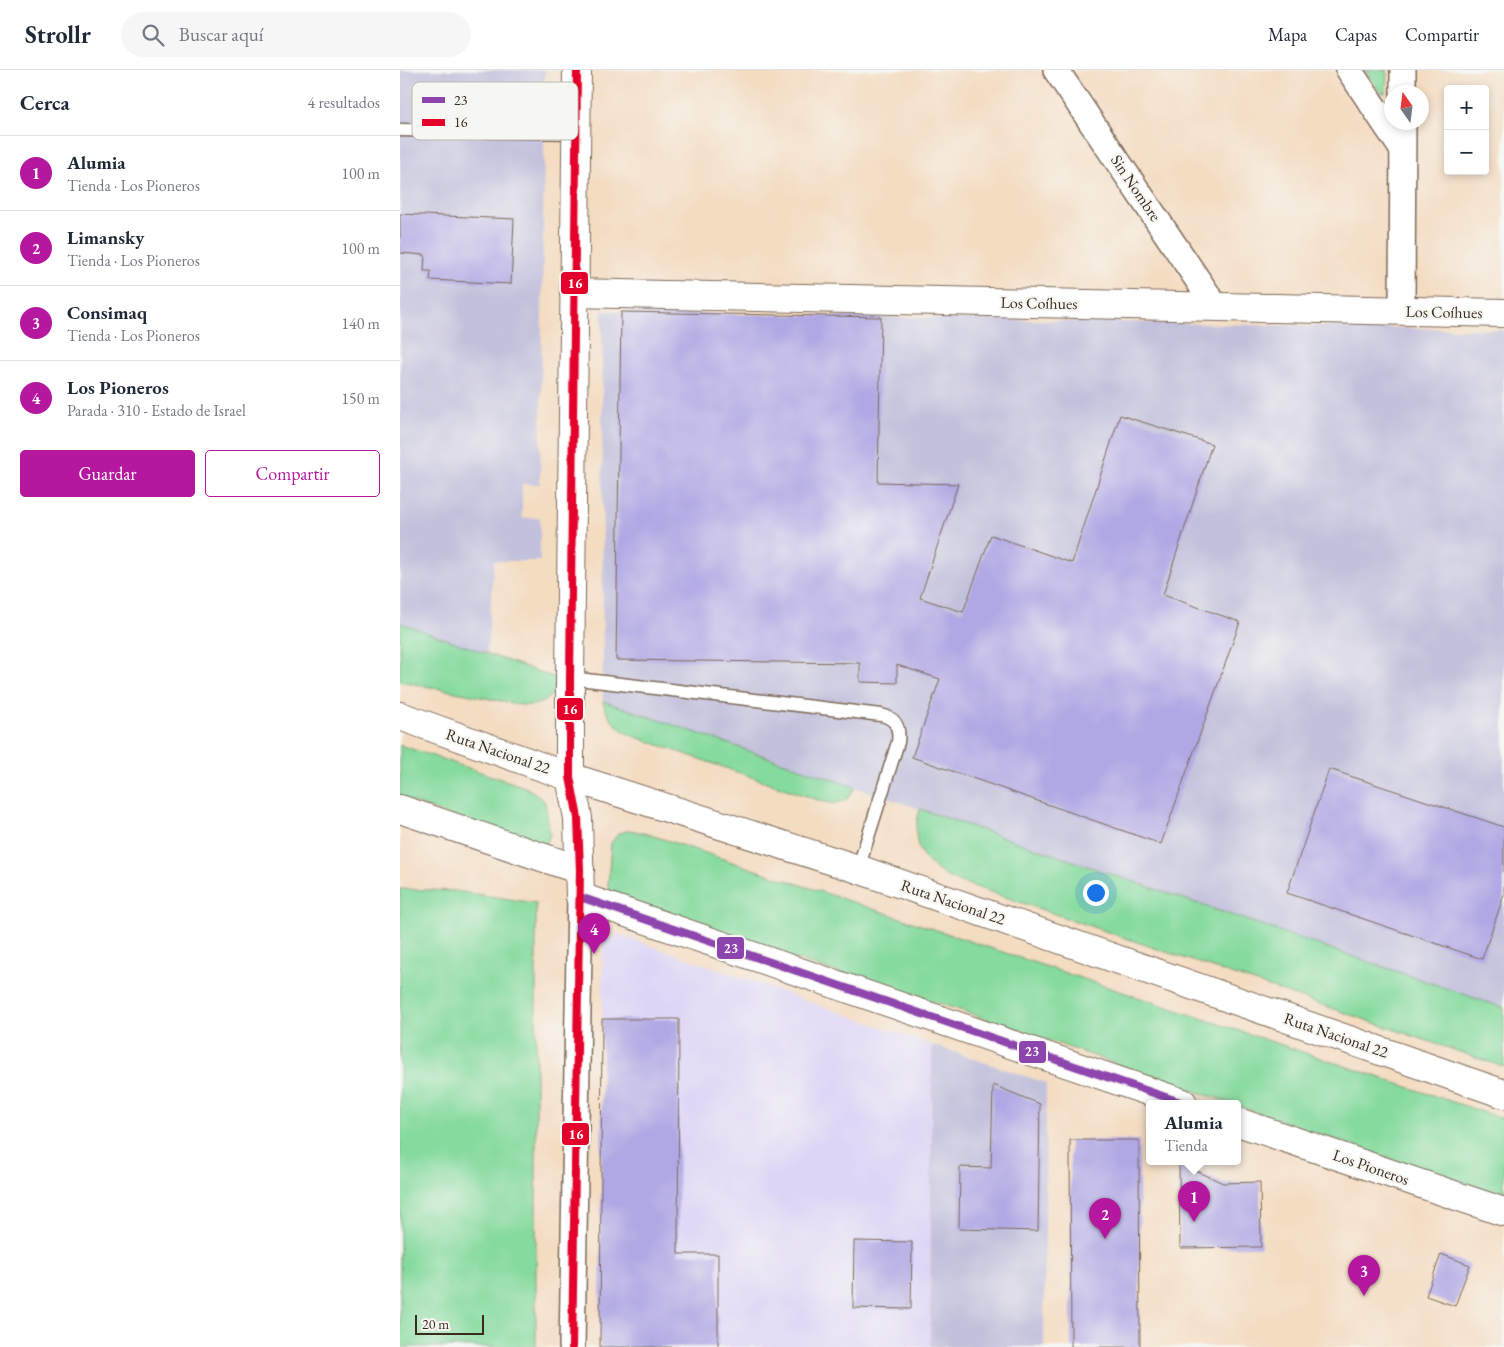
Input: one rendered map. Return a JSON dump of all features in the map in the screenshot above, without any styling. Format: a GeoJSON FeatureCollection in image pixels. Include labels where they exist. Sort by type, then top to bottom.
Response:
{"type":"FeatureCollection","features":[{"type":"Feature","properties":{"kind":"main road"},"geometry":{"type":"LineString","coordinates":[[576,140],[570,776],[578,818],[580,898],[1174,1100]]}},
{"type":"Feature","properties":{"kind":"main road","name":"Los Coíhues"},"geometry":{"type":"LineString","coordinates":[[574,293],[1504,313]]}},
{"type":"Feature","properties":{"kind":"main road","name":"Ruta Nacional 22"},"geometry":{"type":"LineString","coordinates":[[400,716],[570,776],[858,869],[1504,1094]]}},
{"type":"Feature","properties":{"kind":"main road"},"geometry":{"type":"LineString","coordinates":[[400,810],[580,870]]}},
{"type":"Feature","properties":{"kind":"main road","name":"Los Pioneros"},"geometry":{"type":"LineString","coordinates":[[1241,1123],[1504,1212]]}},
{"type":"Feature","properties":{"kind":"street","name":"Sin Nombre"},"geometry":{"type":"LineString","coordinates":[[1056,70],[1216,307]]}},
{"type":"Feature","properties":{"kind":"street"},"geometry":{"type":"LineString","coordinates":[[1349,70],[1402,149]]}},
{"type":"Feature","properties":{"kind":"street"},"geometry":{"type":"LineString","coordinates":[[1403,70],[1403,85]]}},
{"type":"Feature","properties":{"kind":"street"},"geometry":{"type":"LineString","coordinates":[[1402,311],[1403,130]]}},
{"type":"Feature","properties":{"kind":"street"},"geometry":{"type":"LineString","coordinates":[[572,1347],[580,898]]}},
{"type":"Feature","properties":{"kind":"lane"},"geometry":{"type":"LineString","coordinates":[[570,678],[881,714],[893,720],[899,732],[898,742],[858,869]]}},
{"type":"Feature","properties":{"kind":"shaded area"},"geometry":{"type":"Polygon","coordinates":[[[400,70],[545,70],[545,82],[412,82],[412,140],[544,140],[540,484],[522,484],[522,518],[540,518],[540,561],[494,561],[487,654],[400,623],[400,70]]]}},
{"type":"Feature","properties":{"kind":"shaded area"},"geometry":{"type":"Polygon","coordinates":[[[602,311],[1504,330],[1504,1008],[603,701],[602,311]]]}},
{"type":"Feature","properties":{"kind":"shaded area"},"geometry":{"type":"Polygon","coordinates":[[[618,934],[932,1045],[930,1347],[600,1347],[603,944],[618,934]]]}},
{"type":"Feature","properties":{"kind":"shaded area"},"geometry":{"type":"Polygon","coordinates":[[[932,1045],[1046,1083],[1044,1347],[930,1347],[932,1045]]]}},
{"type":"Feature","properties":{"kind":"green space"},"geometry":{"type":"Polygon","coordinates":[[[1365,70],[1387,70],[1384,93],[1379,91],[1365,70]]]}},
{"type":"Feature","properties":{"kind":"green space"},"geometry":{"type":"Polygon","coordinates":[[[400,623],[556,678],[553,692],[550,697],[541,703],[521,705],[400,681],[400,623]]]}},
{"type":"Feature","properties":{"kind":"green space"},"geometry":{"type":"Polygon","coordinates":[[[603,701],[855,787],[846,800],[837,803],[821,801],[630,735],[612,721],[603,701]]]}},
{"type":"Feature","properties":{"kind":"green space"},"geometry":{"type":"Polygon","coordinates":[[[400,745],[525,787],[535,793],[545,802],[550,834],[547,842],[540,847],[400,798],[400,745]]]}},
{"type":"Feature","properties":{"kind":"green space"},"geometry":{"type":"Polygon","coordinates":[[[920,809],[1504,1008],[1504,1067],[949,878],[930,864],[920,849],[916,831],[920,809]]]}},
{"type":"Feature","properties":{"kind":"green space"},"geometry":{"type":"Polygon","coordinates":[[[630,830],[648,834],[1504,1119],[1504,1198],[1241,1107],[1241,1100],[1221,1100],[960,1010],[621,906],[612,897],[608,885],[611,843],[619,833],[630,830]]]}},
{"type":"Feature","properties":{"kind":"green space"},"geometry":{"type":"Polygon","coordinates":[[[400,889],[455,891],[536,903],[536,1347],[400,1347],[400,889]]]}},
{"type":"Feature","properties":{"kind":"building"},"geometry":{"type":"Polygon","coordinates":[[[400,214],[514,219],[511,284],[430,280],[431,271],[424,271],[425,255],[400,253],[400,214]]]}},
{"type":"Feature","properties":{"kind":"building"},"geometry":{"type":"Polygon","coordinates":[[[621,312],[881,317],[878,482],[958,484],[920,598],[963,612],[991,535],[1072,563],[1120,415],[1212,444],[1163,595],[1240,622],[1161,844],[912,757],[940,679],[897,665],[897,683],[860,682],[860,663],[616,660],[621,312]]]}},
{"type":"Feature","properties":{"kind":"building"},"geometry":{"type":"Polygon","coordinates":[[[1329,769],[1504,827],[1504,895],[1482,959],[1287,893],[1329,769]]]}},
{"type":"Feature","properties":{"kind":"building"},"geometry":{"type":"Polygon","coordinates":[[[602,1019],[679,1019],[678,1254],[718,1254],[718,1347],[600,1347],[602,1019]]]}},
{"type":"Feature","properties":{"kind":"building"},"geometry":{"type":"Polygon","coordinates":[[[993,1085],[1040,1104],[1038,1231],[959,1229],[960,1167],[991,1168],[993,1085]]]}},
{"type":"Feature","properties":{"kind":"building"},"geometry":{"type":"Polygon","coordinates":[[[1070,1140],[1139,1140],[1140,1347],[1071,1347],[1070,1140]]]}},
{"type":"Feature","properties":{"kind":"building"},"geometry":{"type":"Polygon","coordinates":[[[1179,1165],[1183,1165],[1223,1183],[1260,1182],[1261,1247],[1180,1248],[1179,1165]]]}},
{"type":"Feature","properties":{"kind":"building"},"geometry":{"type":"Polygon","coordinates":[[[854,1241],[912,1242],[911,1309],[853,1308],[854,1241]]]}},
{"type":"Feature","properties":{"kind":"building"},"geometry":{"type":"Polygon","coordinates":[[[1441,1254],[1470,1265],[1455,1306],[1426,1296],[1441,1254]]]}},
{"type":"Feature","properties":{"kind":"transit line","name":"16"},"geometry":{"type":"LineString","coordinates":[[577,70],[577,82]]}},
{"type":"Feature","properties":{"kind":"transit line","name":"16"},"geometry":{"type":"LineString","coordinates":[[572,1347],[580,870],[578,818],[570,777],[576,140]]}},
{"type":"Feature","properties":{"kind":"transit line","name":"23"},"geometry":{"type":"LineString","coordinates":[[580,897],[1174,1100]]}},
{"type":"Feature","properties":{"kind":"place","name":"Los Pioneros"},"geometry":{"type":"Point","coordinates":[594,954]}},
{"type":"Feature","properties":{"kind":"place","name":"Alumia"},"geometry":{"type":"Point","coordinates":[1194,1222]}},
{"type":"Feature","properties":{"kind":"place","name":"Limansky"},"geometry":{"type":"Point","coordinates":[1105,1239]}},
{"type":"Feature","properties":{"kind":"place","name":"Consimaq"},"geometry":{"type":"Point","coordinates":[1364,1296]}}]}
